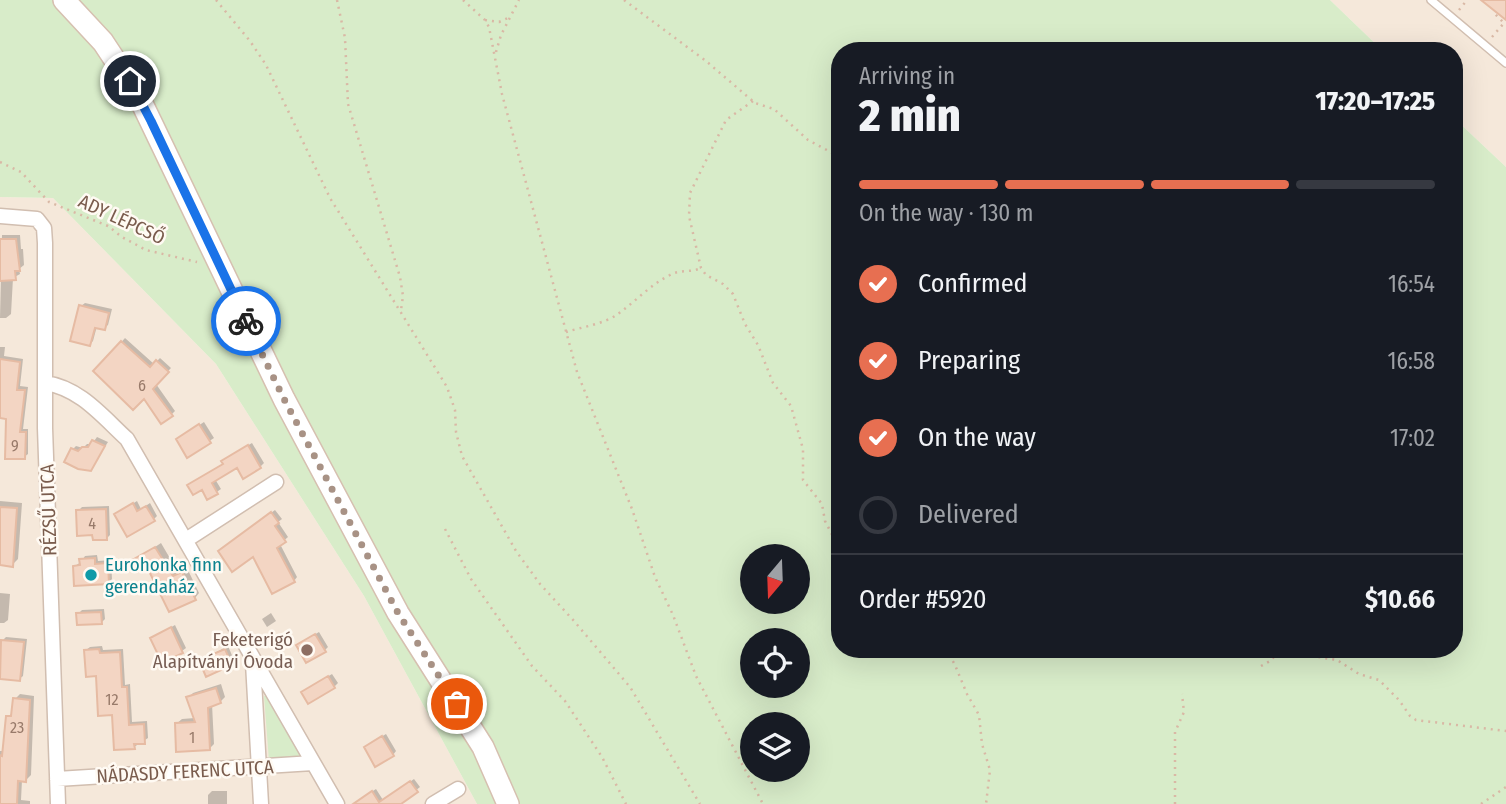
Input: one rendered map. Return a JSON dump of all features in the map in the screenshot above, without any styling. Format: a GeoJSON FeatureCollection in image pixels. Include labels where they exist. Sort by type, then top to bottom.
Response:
{"type":"FeatureCollection","features":[{"type":"Feature","properties":{"kind":"street"},"geometry":{"type":"LineString","coordinates":[[64,0],[103,42],[138,95],[284,399],[398,613],[477,737],[508,804]]}},
{"type":"Feature","properties":{"kind":"street","name":"RÉZSŰ UTCA"},"geometry":{"type":"LineString","coordinates":[[0,216],[37,219],[44,228],[45,383],[58,804]]}},
{"type":"Feature","properties":{"kind":"street"},"geometry":{"type":"LineString","coordinates":[[45,383],[76,393],[127,439],[337,804]]}},
{"type":"Feature","properties":{"kind":"street"},"geometry":{"type":"LineString","coordinates":[[186,540],[276,482]]}},
{"type":"Feature","properties":{"kind":"street"},"geometry":{"type":"LineString","coordinates":[[253,658],[261,804]]}},
{"type":"Feature","properties":{"kind":"street","name":"NÁDASDY FERENC UTCA"},"geometry":{"type":"LineString","coordinates":[[57,779],[313,763]]}},
{"type":"Feature","properties":{"kind":"street"},"geometry":{"type":"LineString","coordinates":[[433,804],[458,789]]}},
{"type":"Feature","properties":{"kind":"lane"},"geometry":{"type":"LineString","coordinates":[[1431,0],[1506,63]]}},
{"type":"Feature","properties":{"kind":"path"},"geometry":{"type":"LineString","coordinates":[[216,0],[266,65],[330,198],[447,387],[455,410],[462,456],[516,551],[540,584],[629,687],[700,804]]}},
{"type":"Feature","properties":{"kind":"path"},"geometry":{"type":"LineString","coordinates":[[337,0],[345,38],[348,104],[400,277],[403,296],[401,310]]}},
{"type":"Feature","properties":{"kind":"path"},"geometry":{"type":"LineString","coordinates":[[463,0],[485,20],[496,55],[502,94],[577,372],[632,509],[655,577],[710,704],[763,804]]}},
{"type":"Feature","properties":{"kind":"path"},"geometry":{"type":"LineString","coordinates":[[496,55],[501,35],[519,0]]}},
{"type":"Feature","properties":{"kind":"path"},"geometry":{"type":"LineString","coordinates":[[624,0],[705,61],[753,102],[774,109],[808,140],[831,152]]}},
{"type":"Feature","properties":{"kind":"path"},"geometry":{"type":"LineString","coordinates":[[1485,45],[1505,23],[1496,12]]}},
{"type":"Feature","properties":{"kind":"path"},"geometry":{"type":"LineString","coordinates":[[485,20],[499,22],[509,17]]}},
{"type":"Feature","properties":{"kind":"path"},"geometry":{"type":"LineString","coordinates":[[753,102],[726,120],[690,193],[689,216],[701,268],[706,275],[723,284],[733,294],[773,383],[791,407],[803,449],[803,480],[822,504],[825,521],[831,533]]}},
{"type":"Feature","properties":{"kind":"path","name":"ADY LÉPCSŐ"},"geometry":{"type":"LineString","coordinates":[[0,162],[21,172],[49,202],[108,226],[146,250],[185,259]]}},
{"type":"Feature","properties":{"kind":"path"},"geometry":{"type":"LineString","coordinates":[[565,332],[615,316],[627,304],[641,297],[649,288],[671,274],[701,268]]}},
{"type":"Feature","properties":{"kind":"path"},"geometry":{"type":"LineString","coordinates":[[445,529],[471,579],[532,666],[565,701],[602,757],[626,804]]}},
{"type":"Feature","properties":{"kind":"path"},"geometry":{"type":"LineString","coordinates":[[951,658],[979,715],[980,734],[990,770],[986,804]]}},
{"type":"Feature","properties":{"kind":"path"},"geometry":{"type":"LineString","coordinates":[[1261,666],[1273,658]]}},
{"type":"Feature","properties":{"kind":"path"},"geometry":{"type":"LineString","coordinates":[[1324,658],[1337,660],[1359,674],[1379,680],[1399,700],[1409,716],[1416,720],[1506,731]]}},
{"type":"Feature","properties":{"kind":"path"},"geometry":{"type":"LineString","coordinates":[[1175,804],[1175,732],[1184,712],[1182,694]]}},
{"type":"Feature","properties":{"kind":"path"},"geometry":{"type":"LineString","coordinates":[[1481,804],[1506,786]]}},
{"type":"Feature","properties":{"kind":"shaded area"},"geometry":{"type":"Polygon","coordinates":[[[1330,0],[1506,0],[1506,167],[1463,126],[1463,42],[1374,42],[1330,0]]]}},
{"type":"Feature","properties":{"kind":"shaded area"},"geometry":{"type":"Polygon","coordinates":[[[0,197],[53,198],[216,364],[364,596],[477,804],[0,804],[0,197]]]}},
{"type":"Feature","properties":{"kind":"green space"},"geometry":{"type":"Polygon","coordinates":[[[0,0],[1330,0],[1374,42],[831,42],[831,658],[1463,658],[1463,126],[1506,167],[1506,804],[477,804],[364,596],[216,364],[53,198],[0,197],[0,0]]]}},
{"type":"Feature","properties":{"kind":"green space"},"geometry":{"type":"Polygon","coordinates":[[[264,696],[269,696],[304,758],[269,761],[264,696]]]}},
{"type":"Feature","properties":{"kind":"building"},"geometry":{"type":"Polygon","coordinates":[[[1481,0],[1506,0],[1506,20],[1481,0]]]}},
{"type":"Feature","properties":{"kind":"building"},"geometry":{"type":"Polygon","coordinates":[[[0,239],[16,239],[20,271],[15,271],[16,280],[0,281],[0,239]]]}},
{"type":"Feature","properties":{"kind":"building"},"geometry":{"type":"Polygon","coordinates":[[[79,305],[109,313],[105,330],[95,328],[90,346],[70,341],[79,305]]]}},
{"type":"Feature","properties":{"kind":"building"},"geometry":{"type":"Polygon","coordinates":[[[121,341],[150,367],[156,360],[169,372],[153,389],[173,416],[161,424],[144,399],[133,410],[93,371],[121,341]]]}},
{"type":"Feature","properties":{"kind":"building"},"geometry":{"type":"Polygon","coordinates":[[[0,359],[20,362],[17,390],[25,390],[20,432],[26,432],[25,459],[5,459],[6,419],[0,418],[0,359]]]}},
{"type":"Feature","properties":{"kind":"building"},"geometry":{"type":"Polygon","coordinates":[[[199,424],[211,443],[187,458],[176,439],[199,424]]]}},
{"type":"Feature","properties":{"kind":"building"},"geometry":{"type":"Polygon","coordinates":[[[92,440],[105,446],[91,471],[78,469],[64,462],[71,448],[78,451],[82,447],[88,447],[92,440]]]}},
{"type":"Feature","properties":{"kind":"building"},"geometry":{"type":"Polygon","coordinates":[[[248,445],[261,468],[243,479],[237,468],[212,483],[218,494],[207,500],[202,490],[193,495],[187,485],[223,464],[221,461],[248,445]]]}},
{"type":"Feature","properties":{"kind":"building"},"geometry":{"type":"Polygon","coordinates":[[[133,503],[137,511],[146,506],[155,521],[127,537],[114,514],[133,503]]]}},
{"type":"Feature","properties":{"kind":"building"},"geometry":{"type":"Polygon","coordinates":[[[0,507],[17,508],[13,567],[0,565],[0,507]]]}},
{"type":"Feature","properties":{"kind":"building"},"geometry":{"type":"Polygon","coordinates":[[[106,509],[107,540],[93,540],[92,535],[77,536],[76,510],[106,509]]]}},
{"type":"Feature","properties":{"kind":"building"},"geometry":{"type":"Polygon","coordinates":[[[271,512],[279,523],[275,526],[286,542],[277,548],[295,582],[272,594],[253,557],[232,572],[218,551],[271,512]]]}},
{"type":"Feature","properties":{"kind":"building"},"geometry":{"type":"Polygon","coordinates":[[[155,547],[173,576],[182,572],[196,600],[169,612],[146,565],[138,570],[132,560],[155,547]]]}},
{"type":"Feature","properties":{"kind":"building","name":"Eurohonka finn gerendaház"},"geometry":{"type":"Polygon","coordinates":[[[95,558],[95,564],[108,563],[109,584],[74,586],[73,566],[80,565],[79,559],[95,558]]]}},
{"type":"Feature","properties":{"kind":"building"},"geometry":{"type":"Polygon","coordinates":[[[101,612],[102,624],[77,625],[76,613],[101,612]]]}},
{"type":"Feature","properties":{"kind":"building"},"geometry":{"type":"Polygon","coordinates":[[[171,627],[183,653],[162,663],[150,638],[171,627]]]}},
{"type":"Feature","properties":{"kind":"building"},"geometry":{"type":"Polygon","coordinates":[[[315,634],[326,652],[306,663],[296,645],[315,634]]]}},
{"type":"Feature","properties":{"kind":"building"},"geometry":{"type":"Polygon","coordinates":[[[1,640],[24,642],[20,681],[0,679],[1,640]]]}},
{"type":"Feature","properties":{"kind":"building"},"geometry":{"type":"Polygon","coordinates":[[[99,649],[100,653],[120,652],[122,687],[127,687],[129,725],[144,724],[145,744],[134,744],[135,749],[114,750],[112,715],[98,716],[96,676],[86,677],[84,650],[99,649]]]}},
{"type":"Feature","properties":{"kind":"building"},"geometry":{"type":"Polygon","coordinates":[[[225,649],[232,665],[206,677],[199,660],[225,649]]]}},
{"type":"Feature","properties":{"kind":"building"},"geometry":{"type":"Polygon","coordinates":[[[328,676],[335,688],[308,704],[301,692],[328,676]]]}},
{"type":"Feature","properties":{"kind":"building"},"geometry":{"type":"Polygon","coordinates":[[[216,688],[221,703],[208,708],[210,750],[176,752],[175,723],[195,722],[186,697],[216,688]]]}},
{"type":"Feature","properties":{"kind":"building"},"geometry":{"type":"Polygon","coordinates":[[[13,698],[30,700],[26,782],[18,781],[17,804],[0,804],[0,755],[2,756],[6,716],[11,716],[13,698]]]}},
{"type":"Feature","properties":{"kind":"building"},"geometry":{"type":"Polygon","coordinates":[[[382,736],[394,756],[375,767],[364,747],[382,736]]]}},
{"type":"Feature","properties":{"kind":"building"},"geometry":{"type":"Polygon","coordinates":[[[410,781],[418,792],[401,804],[353,804],[372,791],[379,802],[410,781]]]}},
{"type":"Feature","properties":{"kind":"way so far"},"geometry":{"type":"LineString","coordinates":[[246,321],[284,399],[398,613],[457,704]]}},
{"type":"Feature","properties":{"kind":"place","name":"Eurohonka finn gerendaház"},"geometry":{"type":"Point","coordinates":[91,575]}},
{"type":"Feature","properties":{"kind":"place","name":"Feketerigó Alapítványi Óvoda"},"geometry":{"type":"Point","coordinates":[307,650]}},
{"type":"Feature","properties":{"kind":"route"},"geometry":{"type":"LineString","coordinates":[[130,81],[246,321]]}}]}
